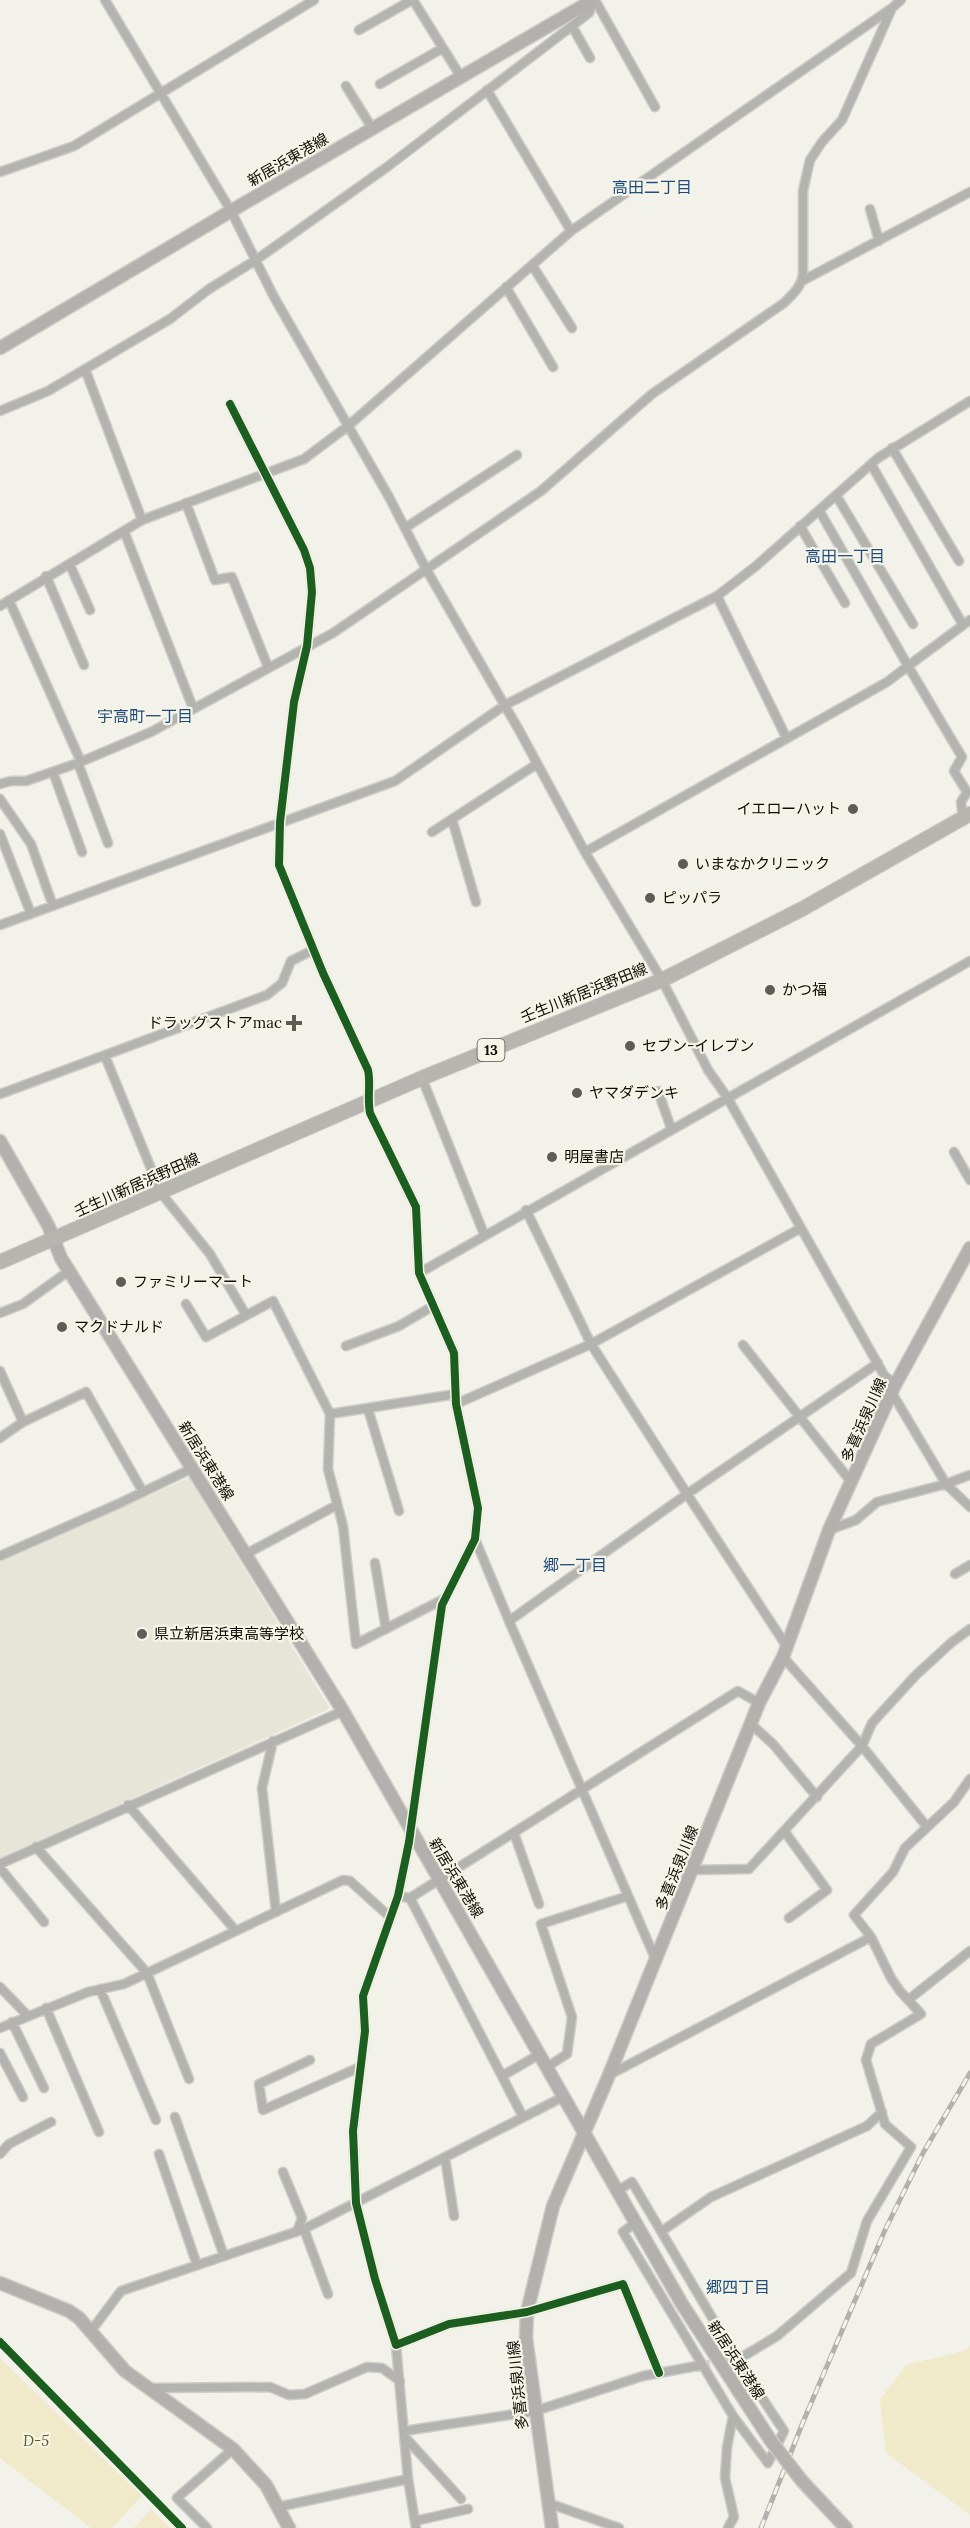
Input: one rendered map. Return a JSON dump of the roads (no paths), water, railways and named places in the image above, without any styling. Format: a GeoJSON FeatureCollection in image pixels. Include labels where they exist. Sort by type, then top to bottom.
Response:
{"type":"FeatureCollection","features":[{"type":"Feature","properties":{"kind":"main road","name":"新居浜東港線"},"geometry":{"type":"LineString","coordinates":[[0,348],[594,0]]}},
{"type":"Feature","properties":{"kind":"main road","name":"壬生川新居浜野田線"},"geometry":{"type":"LineString","coordinates":[[0,1262],[422,1078],[662,980],[802,909],[966,816]]}},
{"type":"Feature","properties":{"kind":"main road","name":"新居浜東港線"},"geometry":{"type":"LineString","coordinates":[[0,1141],[48,1225],[53,1240],[70,1270],[343,1711],[688,2313],[771,2441],[802,2481],[846,2528]]}},
{"type":"Feature","properties":{"kind":"main road","name":"多喜浜泉川線"},"geometry":{"type":"LineString","coordinates":[[552,2528],[526,2338],[527,2312],[553,2206],[609,2075],[759,1703],[785,1652],[829,1530],[894,1389],[969,1254]]}},
{"type":"Feature","properties":{"kind":"main road"},"geometry":{"type":"LineString","coordinates":[[0,2283],[69,2311],[91,2331],[125,2371],[233,2449],[266,2485],[289,2528]]}},
{"type":"Feature","properties":{"kind":"street"},"geometry":{"type":"LineString","coordinates":[[105,0],[231,211],[274,297],[505,705],[585,852],[662,980],[708,1070],[727,1097],[946,1484],[970,1507]]}},
{"type":"Feature","properties":{"kind":"street"},"geometry":{"type":"LineString","coordinates":[[0,172],[74,146],[314,0]]}},
{"type":"Feature","properties":{"kind":"street"},"geometry":{"type":"LineString","coordinates":[[359,30],[413,0],[461,77]]}},
{"type":"Feature","properties":{"kind":"street"},"geometry":{"type":"LineString","coordinates":[[0,411],[48,391],[170,319],[209,289],[256,260],[387,166],[589,13],[594,0]]}},
{"type":"Feature","properties":{"kind":"street"},"geometry":{"type":"LineString","coordinates":[[594,0],[655,107]]}},
{"type":"Feature","properties":{"kind":"street"},"geometry":{"type":"LineString","coordinates":[[0,606],[46,576],[70,565],[142,520],[304,459],[348,426],[571,231],[901,0]]}},
{"type":"Feature","properties":{"kind":"street"},"geometry":{"type":"LineString","coordinates":[[802,281],[803,191],[810,160],[822,142],[842,120],[892,8]]}},
{"type":"Feature","properties":{"kind":"street"},"geometry":{"type":"LineString","coordinates":[[572,26],[590,58]]}},
{"type":"Feature","properties":{"kind":"street"},"geometry":{"type":"LineString","coordinates":[[380,84],[443,48]]}},
{"type":"Feature","properties":{"kind":"street"},"geometry":{"type":"LineString","coordinates":[[346,86],[372,128]]}},
{"type":"Feature","properties":{"kind":"street"},"geometry":{"type":"LineString","coordinates":[[488,90],[571,231]]}},
{"type":"Feature","properties":{"kind":"street"},"geometry":{"type":"LineString","coordinates":[[0,784],[11,780],[26,781],[53,772],[151,732],[333,633],[541,491],[652,394],[784,303],[802,281],[969,196]]}},
{"type":"Feature","properties":{"kind":"street"},"geometry":{"type":"LineString","coordinates":[[870,209],[879,241]]}},
{"type":"Feature","properties":{"kind":"street"},"geometry":{"type":"LineString","coordinates":[[532,265],[572,328]]}},
{"type":"Feature","properties":{"kind":"street"},"geometry":{"type":"LineString","coordinates":[[506,287],[553,367]]}},
{"type":"Feature","properties":{"kind":"street"},"geometry":{"type":"LineString","coordinates":[[85,369],[142,520]]}},
{"type":"Feature","properties":{"kind":"street"},"geometry":{"type":"LineString","coordinates":[[0,925],[395,781],[505,705],[717,596],[756,566],[871,464],[892,448],[970,400]]}},
{"type":"Feature","properties":{"kind":"street"},"geometry":{"type":"LineString","coordinates":[[230,404],[304,550],[310,568],[312,592],[307,646],[294,702],[280,822],[279,865],[313,950],[368,1070],[370,1113],[416,1207],[419,1272],[454,1353],[456,1399],[478,1508],[475,1539],[444,1599],[410,1831],[398,1896],[363,1996],[365,2031],[353,2131],[356,2203],[375,2279],[396,2345],[408,2479],[415,2525],[468,2509]]}},
{"type":"Feature","properties":{"kind":"street"},"geometry":{"type":"LineString","coordinates":[[892,448],[959,561]]}},
{"type":"Feature","properties":{"kind":"street"},"geometry":{"type":"LineString","coordinates":[[405,528],[516,455]]}},
{"type":"Feature","properties":{"kind":"street"},"geometry":{"type":"LineString","coordinates":[[585,852],[887,682],[967,623],[871,464]]}},
{"type":"Feature","properties":{"kind":"street"},"geometry":{"type":"LineString","coordinates":[[836,495],[913,624]]}},
{"type":"Feature","properties":{"kind":"street"},"geometry":{"type":"LineString","coordinates":[[186,503],[215,580],[232,577],[268,667]]}},
{"type":"Feature","properties":{"kind":"street"},"geometry":{"type":"LineString","coordinates":[[819,510],[962,757],[954,771],[968,791],[961,802],[966,816]]}},
{"type":"Feature","properties":{"kind":"street"},"geometry":{"type":"LineString","coordinates":[[800,526],[845,603]]}},
{"type":"Feature","properties":{"kind":"street"},"geometry":{"type":"LineString","coordinates":[[124,531],[194,708]]}},
{"type":"Feature","properties":{"kind":"street"},"geometry":{"type":"LineString","coordinates":[[70,565],[90,610]]}},
{"type":"Feature","properties":{"kind":"street"},"geometry":{"type":"LineString","coordinates":[[46,576],[84,665]]}},
{"type":"Feature","properties":{"kind":"street"},"geometry":{"type":"LineString","coordinates":[[717,596],[786,737]]}},
{"type":"Feature","properties":{"kind":"street"},"geometry":{"type":"LineString","coordinates":[[9,600],[79,763],[108,843]]}},
{"type":"Feature","properties":{"kind":"street"},"geometry":{"type":"LineString","coordinates":[[432,832],[537,764]]}},
{"type":"Feature","properties":{"kind":"street"},"geometry":{"type":"LineString","coordinates":[[53,772],[82,852]]}},
{"type":"Feature","properties":{"kind":"street"},"geometry":{"type":"LineString","coordinates":[[0,798],[4,811],[31,844],[54,906]]}},
{"type":"Feature","properties":{"kind":"street"},"geometry":{"type":"LineString","coordinates":[[452,819],[476,902]]}},
{"type":"Feature","properties":{"kind":"street"},"geometry":{"type":"LineString","coordinates":[[0,834],[31,914]]}},
{"type":"Feature","properties":{"kind":"street"},"geometry":{"type":"LineString","coordinates":[[0,1094],[267,995],[282,983],[291,961],[313,950]]}},
{"type":"Feature","properties":{"kind":"street"},"geometry":{"type":"LineString","coordinates":[[419,1272],[970,961]]}},
{"type":"Feature","properties":{"kind":"street"},"geometry":{"type":"LineString","coordinates":[[105,1056],[161,1193],[210,1254],[246,1315]]}},
{"type":"Feature","properties":{"kind":"street"},"geometry":{"type":"LineString","coordinates":[[422,1078],[484,1234]]}},
{"type":"Feature","properties":{"kind":"street"},"geometry":{"type":"LineString","coordinates":[[658,1091],[671,1128]]}},
{"type":"Feature","properties":{"kind":"street"},"geometry":{"type":"LineString","coordinates":[[954,1152],[970,1180]]}},
{"type":"Feature","properties":{"kind":"street"},"geometry":{"type":"LineString","coordinates":[[526,1210],[591,1344],[785,1652],[927,1827]]}},
{"type":"Feature","properties":{"kind":"street"},"geometry":{"type":"LineString","coordinates":[[330,1414],[456,1399],[591,1344],[801,1228]]}},
{"type":"Feature","properties":{"kind":"street"},"geometry":{"type":"LineString","coordinates":[[0,1313],[23,1304],[70,1270]]}},
{"type":"Feature","properties":{"kind":"street"},"geometry":{"type":"LineString","coordinates":[[186,1304],[206,1337],[273,1301],[330,1414],[328,1469],[343,1526],[356,1644],[444,1599]]}},
{"type":"Feature","properties":{"kind":"street"},"geometry":{"type":"LineString","coordinates":[[346,1346],[399,1326],[433,1306]]}},
{"type":"Feature","properties":{"kind":"street"},"geometry":{"type":"LineString","coordinates":[[743,1345],[852,1483]]}},
{"type":"Feature","properties":{"kind":"street"},"geometry":{"type":"LineString","coordinates":[[509,1621],[687,1494],[878,1363]]}},
{"type":"Feature","properties":{"kind":"street"},"geometry":{"type":"LineString","coordinates":[[0,1371],[23,1422]]}},
{"type":"Feature","properties":{"kind":"street"},"geometry":{"type":"LineString","coordinates":[[0,1438],[23,1422],[86,1392],[143,1492]]}},
{"type":"Feature","properties":{"kind":"street"},"geometry":{"type":"LineString","coordinates":[[368,1409],[399,1511]]}},
{"type":"Feature","properties":{"kind":"street"},"geometry":{"type":"LineString","coordinates":[[0,1556],[193,1468]]}},
{"type":"Feature","properties":{"kind":"street"},"geometry":{"type":"LineString","coordinates":[[829,1530],[856,1520],[877,1502],[946,1484],[970,1475]]}},
{"type":"Feature","properties":{"kind":"street"},"geometry":{"type":"LineString","coordinates":[[246,1554],[337,1505]]}},
{"type":"Feature","properties":{"kind":"street"},"geometry":{"type":"LineString","coordinates":[[475,1539],[627,1896],[656,1958]]}},
{"type":"Feature","properties":{"kind":"street"},"geometry":{"type":"LineString","coordinates":[[375,1563],[386,1629]]}},
{"type":"Feature","properties":{"kind":"street"},"geometry":{"type":"LineString","coordinates":[[955,1574],[970,1565]]}},
{"type":"Feature","properties":{"kind":"street"},"geometry":{"type":"LineString","coordinates":[[692,1870],[749,1869],[862,1746],[872,1723],[923,1669],[970,1629]]}},
{"type":"Feature","properties":{"kind":"street"},"geometry":{"type":"LineString","coordinates":[[398,1896],[410,1898],[738,1691],[759,1703]]}},
{"type":"Feature","properties":{"kind":"street"},"geometry":{"type":"LineString","coordinates":[[0,1863],[343,1711]]}},
{"type":"Feature","properties":{"kind":"street"},"geometry":{"type":"LineString","coordinates":[[751,1724],[773,1744],[817,1797]]}},
{"type":"Feature","properties":{"kind":"street"},"geometry":{"type":"LineString","coordinates":[[273,1741],[261,1788],[276,1912]]}},
{"type":"Feature","properties":{"kind":"street"},"geometry":{"type":"LineString","coordinates":[[737,2360],[777,2336],[851,2273],[867,2221],[911,2147],[885,2124],[866,2060],[872,2043],[921,2014],[891,1978],[871,1937],[854,1915],[893,1872],[906,1848],[954,1802],[970,1783]]}},
{"type":"Feature","properties":{"kind":"street"},"geometry":{"type":"LineString","coordinates":[[128,1805],[236,1931]]}},
{"type":"Feature","properties":{"kind":"street"},"geometry":{"type":"LineString","coordinates":[[785,1832],[827,1890],[789,1918]]}},
{"type":"Feature","properties":{"kind":"street"},"geometry":{"type":"LineString","coordinates":[[514,1833],[539,1904]]}},
{"type":"Feature","properties":{"kind":"street"},"geometry":{"type":"LineString","coordinates":[[36,1847],[147,1973],[189,2079]]}},
{"type":"Feature","properties":{"kind":"street"},"geometry":{"type":"LineString","coordinates":[[0,1868],[44,1922]]}},
{"type":"Feature","properties":{"kind":"street"},"geometry":{"type":"LineString","coordinates":[[0,2028],[46,2008],[100,1989],[124,1984],[343,1880],[350,1881],[390,1917]]}},
{"type":"Feature","properties":{"kind":"street"},"geometry":{"type":"LineString","coordinates":[[547,2067],[567,2054],[572,2017],[541,1924],[627,1896]]}},
{"type":"Feature","properties":{"kind":"street"},"geometry":{"type":"LineString","coordinates":[[410,1898],[523,2117]]}},
{"type":"Feature","properties":{"kind":"street"},"geometry":{"type":"LineString","coordinates":[[609,2075],[871,1937]]}},
{"type":"Feature","properties":{"kind":"street"},"geometry":{"type":"LineString","coordinates":[[908,2000],[970,1951]]}},
{"type":"Feature","properties":{"kind":"street"},"geometry":{"type":"LineString","coordinates":[[0,1987],[28,2016]]}},
{"type":"Feature","properties":{"kind":"street"},"geometry":{"type":"LineString","coordinates":[[100,1989],[156,2120]]}},
{"type":"Feature","properties":{"kind":"street"},"geometry":{"type":"LineString","coordinates":[[46,2008],[99,2132]]}},
{"type":"Feature","properties":{"kind":"street"},"geometry":{"type":"LineString","coordinates":[[12,2022],[44,2088]]}},
{"type":"Feature","properties":{"kind":"street"},"geometry":{"type":"LineString","coordinates":[[0,2054],[23,2097]]}},
{"type":"Feature","properties":{"kind":"street"},"geometry":{"type":"LineString","coordinates":[[502,2076],[540,2054]]}},
{"type":"Feature","properties":{"kind":"street"},"geometry":{"type":"LineString","coordinates":[[310,2060],[259,2084],[263,2110],[360,2067]]}},
{"type":"Feature","properties":{"kind":"street"},"geometry":{"type":"LineString","coordinates":[[91,2331],[121,2291],[300,2231],[563,2097]]}},
{"type":"Feature","properties":{"kind":"street"},"geometry":{"type":"LineString","coordinates":[[662,2231],[711,2197],[867,2126],[882,2112]]}},
{"type":"Feature","properties":{"kind":"street"},"geometry":{"type":"LineString","coordinates":[[175,2117],[224,2256]]}},
{"type":"Feature","properties":{"kind":"street"},"geometry":{"type":"LineString","coordinates":[[0,2154],[9,2144],[51,2122]]}},
{"type":"Feature","properties":{"kind":"street"},"geometry":{"type":"LineString","coordinates":[[159,2154],[197,2265]]}},
{"type":"Feature","properties":{"kind":"street"},"geometry":{"type":"LineString","coordinates":[[445,2157],[454,2216]]}},
{"type":"Feature","properties":{"kind":"street"},"geometry":{"type":"LineString","coordinates":[[283,2172],[302,2218],[300,2231],[328,2294]]}},
{"type":"Feature","properties":{"kind":"street"},"geometry":{"type":"LineString","coordinates":[[617,2191],[632,2182],[737,2360],[784,2431],[768,2463],[733,2416],[622,2232],[635,2223]]}},
{"type":"Feature","properties":{"kind":"street"},"geometry":{"type":"LineString","coordinates":[[396,2345],[449,2324],[527,2312],[623,2284],[659,2373]]}},
{"type":"Feature","properties":{"kind":"street"},"geometry":{"type":"LineString","coordinates":[[404,2434],[535,2411],[659,2373],[702,2365]]}},
{"type":"Feature","properties":{"kind":"street"},"geometry":{"type":"LineString","coordinates":[[146,2388],[270,2387],[289,2395],[305,2394],[367,2367],[382,2368],[400,2381]]}},
{"type":"Feature","properties":{"kind":"street"},"geometry":{"type":"LineString","coordinates":[[728,2528],[734,2517],[725,2478],[727,2447],[733,2416]]}},
{"type":"Feature","properties":{"kind":"street"},"geometry":{"type":"LineString","coordinates":[[404,2434],[461,2499]]}},
{"type":"Feature","properties":{"kind":"street"},"geometry":{"type":"LineString","coordinates":[[207,2528],[177,2498],[233,2449]]}},
{"type":"Feature","properties":{"kind":"street"},"geometry":{"type":"LineString","coordinates":[[278,2507],[408,2479]]}},
{"type":"Feature","properties":{"kind":"street"},"geometry":{"type":"LineString","coordinates":[[548,2503],[619,2528]]}},
{"type":"Feature","properties":{"kind":"tunnel"},"geometry":{"type":"LineString","coordinates":[[702,2365],[737,2360]]}},
{"type":"Feature","properties":{"kind":"railway"},"geometry":{"type":"LineString","coordinates":[[761,2528],[803,2422],[885,2230],[923,2153],[970,2073]]}},
{"type":"Feature","properties":{"kind":"place","name":"イエローハット"},"geometry":{"type":"Point","coordinates":[853,809]}},
{"type":"Feature","properties":{"kind":"place","name":"いまなかクリニック"},"geometry":{"type":"Point","coordinates":[683,864]}},
{"type":"Feature","properties":{"kind":"place","name":"ピッパラ"},"geometry":{"type":"Point","coordinates":[650,898]}},
{"type":"Feature","properties":{"kind":"place","name":"かつ福"},"geometry":{"type":"Point","coordinates":[770,990]}},
{"type":"Feature","properties":{"kind":"place","name":"ドラッグストアmac"},"geometry":{"type":"Point","coordinates":[294,1023]}},
{"type":"Feature","properties":{"kind":"place","name":"セブン-イレブン"},"geometry":{"type":"Point","coordinates":[630,1046]}},
{"type":"Feature","properties":{"kind":"place","name":"ヤマダデンキ"},"geometry":{"type":"Point","coordinates":[577,1093]}},
{"type":"Feature","properties":{"kind":"place","name":"明屋書店"},"geometry":{"type":"Point","coordinates":[552,1157]}},
{"type":"Feature","properties":{"kind":"place","name":"ファミリーマート"},"geometry":{"type":"Point","coordinates":[121,1282]}},
{"type":"Feature","properties":{"kind":"place","name":"マクドナルド"},"geometry":{"type":"Point","coordinates":[62,1327]}},
{"type":"Feature","properties":{"kind":"place","name":"県立新居浜東高等学校"},"geometry":{"type":"Point","coordinates":[142,1634]}},
{"type":"Feature","properties":{"kind":"district","name":"高田二丁目"},"geometry":{"type":"Point","coordinates":[652,187]}},
{"type":"Feature","properties":{"kind":"district","name":"高田一丁目"},"geometry":{"type":"Point","coordinates":[845,556]}},
{"type":"Feature","properties":{"kind":"district","name":"宇高町一丁目"},"geometry":{"type":"Point","coordinates":[145,716]}},
{"type":"Feature","properties":{"kind":"district","name":"郷一丁目"},"geometry":{"type":"Point","coordinates":[575,1565]}},
{"type":"Feature","properties":{"kind":"district","name":"郷四丁目"},"geometry":{"type":"Point","coordinates":[738,2287]}},
{"type":"Feature","properties":{"kind":"park label","name":"D-5"},"geometry":{"type":"Point","coordinates":[36,2441]}}]}
